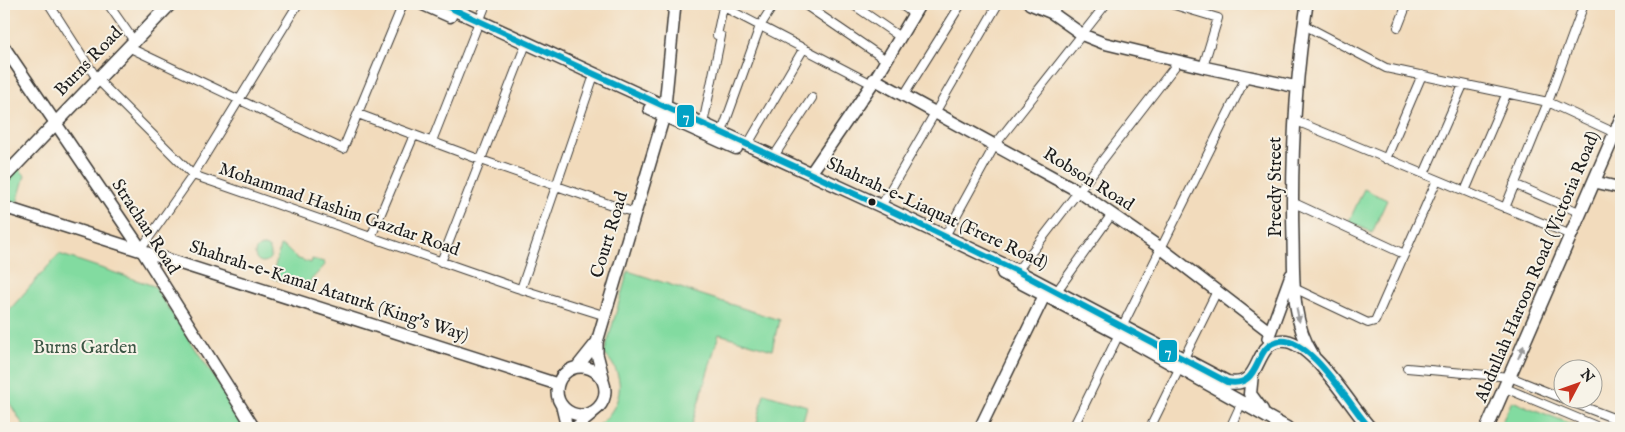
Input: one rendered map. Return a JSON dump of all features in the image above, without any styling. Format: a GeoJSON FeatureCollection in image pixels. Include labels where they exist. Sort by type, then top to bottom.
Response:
{"type":"FeatureCollection","features":[{"type":"Feature","properties":{"kind":"main road","name":"Burns Road"},"geometry":{"type":"LineString","coordinates":[[4,177],[170,4]]}},
{"type":"Feature","properties":{"kind":"main road","name":"Shahrah-e-Liaquat (Frere Road)"},"geometry":{"type":"LineString","coordinates":[[423,4],[478,24],[1050,291]]}},
{"type":"Feature","properties":{"kind":"main road","name":"Shahrah-e-Liaquat (Frere Road)"},"geometry":{"type":"LineString","coordinates":[[442,4],[524,49],[592,81],[665,112],[722,132],[945,236],[1017,271],[1050,291],[1182,362],[1227,382],[1242,382],[1252,374]]}},
{"type":"Feature","properties":{"kind":"main road","name":"Abdullah Haroon Road (Victoria Road)"},"geometry":{"type":"LineString","coordinates":[[1487,428],[1582,213],[1621,119]]}},
{"type":"Feature","properties":{"kind":"main road"},"geometry":{"type":"LineString","coordinates":[[1286,427],[1254,402],[1250,394],[1252,374],[1264,350],[1271,343],[1280,340],[1290,341],[1300,346],[1320,365],[1370,428]]}},
{"type":"Feature","properties":{"kind":"main road","name":"Shahrah-e-Liaquat (Frere Road)"},"geometry":{"type":"LineString","coordinates":[[1182,362],[1242,402],[1286,427]]}},
{"type":"Feature","properties":{"kind":"main road"},"geometry":{"type":"LineString","coordinates":[[1357,412],[1357,428]]}},
{"type":"Feature","properties":{"kind":"street","name":"Mohammad Hashim Gazdar Road"},"geometry":{"type":"LineString","coordinates":[[49,4],[98,79],[193,175],[441,262],[603,315]]}},
{"type":"Feature","properties":{"kind":"street"},"geometry":{"type":"LineString","coordinates":[[110,4],[131,44],[239,100],[343,149],[404,4]]}},
{"type":"Feature","properties":{"kind":"street"},"geometry":{"type":"LineString","coordinates":[[141,249],[193,175],[298,4]]}},
{"type":"Feature","properties":{"kind":"street"},"geometry":{"type":"LineString","coordinates":[[432,141],[486,4]]}},
{"type":"Feature","properties":{"kind":"street","name":"Court Road"},"geometry":{"type":"LineString","coordinates":[[576,367],[596,342],[665,112],[674,4]]}},
{"type":"Feature","properties":{"kind":"street"},"geometry":{"type":"LineString","coordinates":[[722,132],[760,26],[774,4]]}},
{"type":"Feature","properties":{"kind":"street"},"geometry":{"type":"LineString","coordinates":[[804,4],[886,60]]}},
{"type":"Feature","properties":{"kind":"street"},"geometry":{"type":"LineString","coordinates":[[852,4],[900,37]]}},
{"type":"Feature","properties":{"kind":"street"},"geometry":{"type":"LineString","coordinates":[[811,173],[873,81],[917,9],[900,4]]}},
{"type":"Feature","properties":{"kind":"street"},"geometry":{"type":"LineString","coordinates":[[904,95],[961,4]]}},
{"type":"Feature","properties":{"kind":"street"},"geometry":{"type":"LineString","coordinates":[[881,206],[998,4]]}},
{"type":"Feature","properties":{"kind":"street"},"geometry":{"type":"LineString","coordinates":[[1030,4],[1052,13],[1083,35],[1103,43],[1297,87]]}},
{"type":"Feature","properties":{"kind":"street"},"geometry":{"type":"LineString","coordinates":[[1052,13],[1059,4]]}},
{"type":"Feature","properties":{"kind":"street"},"geometry":{"type":"LineString","coordinates":[[945,236],[995,145],[1106,4]]}},
{"type":"Feature","properties":{"kind":"street"},"geometry":{"type":"LineString","coordinates":[[1171,4],[1218,18],[1203,67]]}},
{"type":"Feature","properties":{"kind":"street","name":"Preedy Street"},"geometry":{"type":"LineString","coordinates":[[1307,4],[1294,120],[1292,202],[1294,288],[1296,312],[1304,340],[1320,365]]}},
{"type":"Feature","properties":{"kind":"street"},"geometry":{"type":"LineString","coordinates":[[1398,27],[1407,4]]}},
{"type":"Feature","properties":{"kind":"street"},"geometry":{"type":"LineString","coordinates":[[1505,208],[1548,102],[1584,4]]}},
{"type":"Feature","properties":{"kind":"street"},"geometry":{"type":"LineString","coordinates":[[703,124],[721,36],[717,35],[721,5]]}},
{"type":"Feature","properties":{"kind":"street","name":"Robson Road"},"geometry":{"type":"LineString","coordinates":[[721,5],[804,48],[904,95],[1078,191],[1162,249],[1270,332]]}},
{"type":"Feature","properties":{"kind":"street"},"geometry":{"type":"LineString","coordinates":[[1304,25],[1386,68],[1506,95],[1548,102],[1615,133]]}},
{"type":"Feature","properties":{"kind":"street","name":"Strachan Road"},"geometry":{"type":"LineString","coordinates":[[4,47],[54,124],[141,249],[254,428]]}},
{"type":"Feature","properties":{"kind":"street"},"geometry":{"type":"LineString","coordinates":[[748,144],[804,48]]}},
{"type":"Feature","properties":{"kind":"street"},"geometry":{"type":"LineString","coordinates":[[441,262],[524,49]]}},
{"type":"Feature","properties":{"kind":"street"},"geometry":{"type":"LineString","coordinates":[[1017,271],[1179,61]]}},
{"type":"Feature","properties":{"kind":"street"},"geometry":{"type":"LineString","coordinates":[[1386,159],[1422,75]]}},
{"type":"Feature","properties":{"kind":"street"},"geometry":{"type":"LineString","coordinates":[[1073,428],[1246,76]]}},
{"type":"Feature","properties":{"kind":"street"},"geometry":{"type":"LineString","coordinates":[[521,289],[592,81]]}},
{"type":"Feature","properties":{"kind":"street"},"geometry":{"type":"LineString","coordinates":[[1424,174],[1462,84]]}},
{"type":"Feature","properties":{"kind":"street"},"geometry":{"type":"LineString","coordinates":[[1465,191],[1506,95]]}},
{"type":"Feature","properties":{"kind":"street"},"geometry":{"type":"LineString","coordinates":[[774,156],[812,98]]}},
{"type":"Feature","properties":{"kind":"street"},"geometry":{"type":"LineString","coordinates":[[358,114],[481,160],[635,213]]}},
{"type":"Feature","properties":{"kind":"street"},"geometry":{"type":"LineString","coordinates":[[1294,120],[1571,235]]}},
{"type":"Feature","properties":{"kind":"street"},"geometry":{"type":"LineString","coordinates":[[371,237],[414,135]]}},
{"type":"Feature","properties":{"kind":"street"},"geometry":{"type":"LineString","coordinates":[[1294,288],[1372,323],[1378,317],[1437,180]]}},
{"type":"Feature","properties":{"kind":"street"},"geometry":{"type":"LineString","coordinates":[[1595,182],[1621,188]]}},
{"type":"Feature","properties":{"kind":"street"},"geometry":{"type":"LineString","coordinates":[[1514,184],[1582,213]]}},
{"type":"Feature","properties":{"kind":"street"},"geometry":{"type":"LineString","coordinates":[[1292,202],[1404,254]]}},
{"type":"Feature","properties":{"kind":"street","name":"Shahrah-e-Kamal Ataturk (King's Way)"},"geometry":{"type":"LineString","coordinates":[[4,207],[141,249],[558,384]]}},
{"type":"Feature","properties":{"kind":"street"},"geometry":{"type":"LineString","coordinates":[[980,428],[1050,291],[1112,214]]}},
{"type":"Feature","properties":{"kind":"street"},"geometry":{"type":"LineString","coordinates":[[1264,350],[1294,267]]}},
{"type":"Feature","properties":{"kind":"street"},"geometry":{"type":"LineString","coordinates":[[1150,428],[1217,291]]}},
{"type":"Feature","properties":{"kind":"street"},"geometry":{"type":"LineString","coordinates":[[575,428],[604,402],[606,393],[596,342]]}},
{"type":"Feature","properties":{"kind":"street"},"geometry":{"type":"LineString","coordinates":[[567,428],[556,392],[558,384],[568,370],[576,367],[589,367],[596,371],[604,382]]}},
{"type":"Feature","properties":{"kind":"street"},"geometry":{"type":"LineString","coordinates":[[1407,368],[1507,383],[1552,395]]}},
{"type":"Feature","properties":{"kind":"street"},"geometry":{"type":"LineString","coordinates":[[1507,383],[1601,428]]}},
{"type":"Feature","properties":{"kind":"street"},"geometry":{"type":"LineString","coordinates":[[1230,428],[1242,402]]}},
{"type":"Feature","properties":{"kind":"street"},"geometry":{"type":"LineString","coordinates":[[562,407],[580,416],[594,412]]}},
{"type":"Feature","properties":{"kind":"street"},"geometry":{"type":"LineString","coordinates":[[1592,410],[1621,421]]}},
{"type":"Feature","properties":{"kind":"green space"},"geometry":{"type":"Polygon","coordinates":[[[15,165],[25,175],[15,210],[4,206],[4,177],[15,165]]]}},
{"type":"Feature","properties":{"kind":"green space"},"geometry":{"type":"Polygon","coordinates":[[[1364,189],[1387,200],[1372,233],[1349,221],[1364,189]]]}},
{"type":"Feature","properties":{"kind":"green space"},"geometry":{"type":"Polygon","coordinates":[[[263,246],[271,254],[263,262],[255,254],[263,246]]]}},
{"type":"Feature","properties":{"kind":"green space"},"geometry":{"type":"Polygon","coordinates":[[[280,246],[286,248],[296,258],[311,263],[312,259],[324,262],[325,265],[310,281],[308,289],[272,278],[280,246]]]}},
{"type":"Feature","properties":{"kind":"green space","name":"Burns Garden"},"geometry":{"type":"Polygon","coordinates":[[[59,254],[154,286],[248,428],[25,428],[4,394],[4,316],[59,254]]]}},
{"type":"Feature","properties":{"kind":"green space"},"geometry":{"type":"Polygon","coordinates":[[[628,271],[779,320],[772,350],[719,334],[691,428],[594,428],[611,412],[619,393],[617,373],[612,363],[604,354],[628,271]]]}},
{"type":"Feature","properties":{"kind":"green space"},"geometry":{"type":"Polygon","coordinates":[[[764,393],[807,406],[801,428],[756,428],[764,393]]]}},
{"type":"Feature","properties":{"kind":"green space"},"geometry":{"type":"Polygon","coordinates":[[[1512,401],[1582,428],[1499,428],[1512,401]]]}},
{"type":"Feature","properties":{"kind":"transit line","name":"7"},"geometry":{"type":"LineString","coordinates":[[442,4],[881,206],[1017,271],[1227,382],[1238,382],[1247,379],[1270,344],[1279,341],[1291,342],[1304,349],[1329,375],[1370,428]]}}]}
